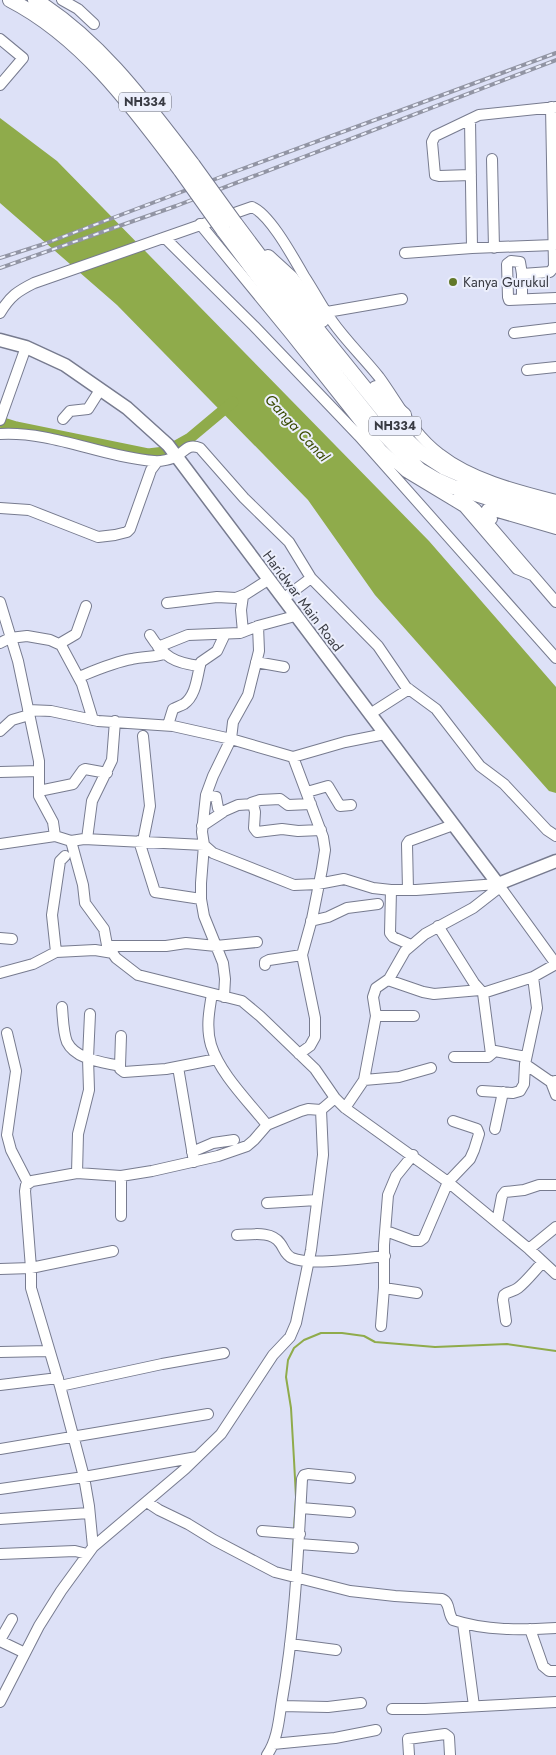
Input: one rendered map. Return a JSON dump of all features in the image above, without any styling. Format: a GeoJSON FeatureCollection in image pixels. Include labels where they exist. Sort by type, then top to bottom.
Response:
{"type":"FeatureCollection","features":[{"type":"Feature","properties":{"kind":"highway","name":"NH334"},"geometry":{"type":"LineString","coordinates":[[10,0],[62,26]]}},
{"type":"Feature","properties":{"kind":"highway","name":"NH334"},"geometry":{"type":"LineString","coordinates":[[35,0],[144,102],[187,168],[222,230],[275,287],[405,438],[420,452],[443,467],[487,486],[521,498],[556,507]]}},
{"type":"Feature","properties":{"kind":"highway","name":"NH334"},"geometry":{"type":"LineString","coordinates":[[187,168],[250,243],[275,287],[381,431],[412,463],[437,480],[472,494],[556,519]]}},
{"type":"Feature","properties":{"kind":"highway"},"geometry":{"type":"LineString","coordinates":[[250,243],[275,262],[291,278],[348,354],[386,400],[404,415]]}},
{"type":"Feature","properties":{"kind":"main road","name":"Haridwar Main Road"},"geometry":{"type":"LineString","coordinates":[[0,340],[26,347],[65,365],[127,408],[173,452],[499,886]]}},
{"type":"Feature","properties":{"kind":"main road"},"geometry":{"type":"LineString","coordinates":[[499,886],[556,861]]}},
{"type":"Feature","properties":{"kind":"street"},"geometry":{"type":"LineString","coordinates":[[62,0],[78,8],[94,24]]}},
{"type":"Feature","properties":{"kind":"street"},"geometry":{"type":"LineString","coordinates":[[0,38],[23,58],[0,85]]}},
{"type":"Feature","properties":{"kind":"street"},"geometry":{"type":"LineString","coordinates":[[471,175],[436,176],[432,160],[432,142],[435,136],[479,116],[554,107],[553,269],[550,272],[522,274]]}},
{"type":"Feature","properties":{"kind":"street"},"geometry":{"type":"LineString","coordinates":[[470,120],[472,248]]}},
{"type":"Feature","properties":{"kind":"street"},"geometry":{"type":"LineString","coordinates":[[492,159],[494,248]]}},
{"type":"Feature","properties":{"kind":"street"},"geometry":{"type":"LineString","coordinates":[[0,312],[17,291],[34,282],[252,207],[257,209],[275,230],[333,322],[373,369],[404,415],[426,442],[441,455],[483,478],[556,500]]}},
{"type":"Feature","properties":{"kind":"street"},"geometry":{"type":"LineString","coordinates":[[200,224],[382,450],[406,472],[464,506],[517,569],[532,575]]}},
{"type":"Feature","properties":{"kind":"street"},"geometry":{"type":"LineString","coordinates":[[162,239],[254,326],[359,436],[556,658]]}},
{"type":"Feature","properties":{"kind":"street"},"geometry":{"type":"LineString","coordinates":[[405,253],[554,245]]}},
{"type":"Feature","properties":{"kind":"street"},"geometry":{"type":"LineString","coordinates":[[522,299],[520,262],[511,262],[507,264],[508,298],[511,300],[556,298]]}},
{"type":"Feature","properties":{"kind":"street"},"geometry":{"type":"LineString","coordinates":[[327,312],[402,299]]}},
{"type":"Feature","properties":{"kind":"street"},"geometry":{"type":"LineString","coordinates":[[514,333],[556,328]]}},
{"type":"Feature","properties":{"kind":"street"},"geometry":{"type":"LineString","coordinates":[[0,420],[4,397],[26,347]]}},
{"type":"Feature","properties":{"kind":"street"},"geometry":{"type":"LineString","coordinates":[[527,370],[556,367]]}},
{"type":"Feature","properties":{"kind":"street"},"geometry":{"type":"LineString","coordinates":[[62,419],[70,411],[88,409],[100,390]]}},
{"type":"Feature","properties":{"kind":"street"},"geometry":{"type":"LineString","coordinates":[[0,434],[38,435],[157,462]]}},
{"type":"Feature","properties":{"kind":"street"},"geometry":{"type":"LineString","coordinates":[[0,508],[29,510],[98,537],[127,532],[130,529],[151,470],[157,462],[173,452],[186,447],[196,446],[203,450],[244,498],[290,542],[311,578],[378,646],[399,679],[436,709],[480,766],[495,776],[547,830],[556,836]]}},
{"type":"Feature","properties":{"kind":"street"},"geometry":{"type":"LineString","coordinates":[[437,480],[471,504],[556,602]]}},
{"type":"Feature","properties":{"kind":"street"},"geometry":{"type":"LineString","coordinates":[[532,575],[525,560],[486,511],[490,508],[556,529]]}},
{"type":"Feature","properties":{"kind":"street"},"geometry":{"type":"LineString","coordinates":[[283,599],[311,578]]}},
{"type":"Feature","properties":{"kind":"street"},"geometry":{"type":"LineString","coordinates":[[167,602],[236,598],[243,596],[268,580]]}},
{"type":"Feature","properties":{"kind":"street"},"geometry":{"type":"LineString","coordinates":[[243,596],[241,610],[243,632]]}},
{"type":"Feature","properties":{"kind":"street"},"geometry":{"type":"LineString","coordinates":[[0,602],[18,661],[39,761],[39,796],[53,822],[55,836]]}},
{"type":"Feature","properties":{"kind":"street"},"geometry":{"type":"LineString","coordinates":[[59,644],[76,634],[86,606]]}},
{"type":"Feature","properties":{"kind":"street"},"geometry":{"type":"LineString","coordinates":[[79,677],[131,659],[152,658],[188,635],[243,632],[295,616]]}},
{"type":"Feature","properties":{"kind":"street"},"geometry":{"type":"LineString","coordinates":[[224,997],[225,979],[222,963],[204,916],[201,899],[204,845],[202,826],[206,795],[231,739],[234,722],[246,700],[258,651],[258,626]]}},
{"type":"Feature","properties":{"kind":"street"},"geometry":{"type":"LineString","coordinates":[[168,725],[173,709],[186,702],[190,697],[199,678],[203,659],[217,651],[225,634]]}},
{"type":"Feature","properties":{"kind":"street"},"geometry":{"type":"LineString","coordinates":[[150,635],[161,651],[185,664],[200,666]]}},
{"type":"Feature","properties":{"kind":"street"},"geometry":{"type":"LineString","coordinates":[[0,643],[10,638],[32,636],[59,644],[65,651],[79,677],[94,720]]}},
{"type":"Feature","properties":{"kind":"street"},"geometry":{"type":"LineString","coordinates":[[256,662],[284,667]]}},
{"type":"Feature","properties":{"kind":"street"},"geometry":{"type":"LineString","coordinates":[[370,714],[409,689]]}},
{"type":"Feature","properties":{"kind":"street"},"geometry":{"type":"LineString","coordinates":[[0,731],[12,720],[28,713],[51,711],[94,720],[168,725],[231,739],[293,756],[345,742],[385,734]]}},
{"type":"Feature","properties":{"kind":"street"},"geometry":{"type":"LineString","coordinates":[[87,839],[92,801],[113,757],[115,722]]}},
{"type":"Feature","properties":{"kind":"street"},"geometry":{"type":"LineString","coordinates":[[143,736],[150,806],[140,841],[155,892],[201,899]]}},
{"type":"Feature","properties":{"kind":"street"},"geometry":{"type":"LineString","coordinates":[[293,756],[321,830],[325,850],[311,921],[302,955],[312,998],[315,1029],[313,1042],[299,1054]]}},
{"type":"Feature","properties":{"kind":"street"},"geometry":{"type":"LineString","coordinates":[[39,791],[72,784],[85,769],[107,773]]}},
{"type":"Feature","properties":{"kind":"street"},"geometry":{"type":"LineString","coordinates":[[0,772],[39,771]]}},
{"type":"Feature","properties":{"kind":"street"},"geometry":{"type":"LineString","coordinates":[[307,792],[328,786],[340,806],[351,805]]}},
{"type":"Feature","properties":{"kind":"street"},"geometry":{"type":"LineString","coordinates":[[206,795],[216,797],[219,810],[223,812]]}},
{"type":"Feature","properties":{"kind":"street"},"geometry":{"type":"LineString","coordinates":[[202,826],[223,812],[238,805],[260,800],[282,800],[288,806],[312,804]]}},
{"type":"Feature","properties":{"kind":"street"},"geometry":{"type":"LineString","coordinates":[[252,803],[255,807],[254,828],[257,832],[282,829],[298,831],[321,830]]}},
{"type":"Feature","properties":{"kind":"street"},"geometry":{"type":"LineString","coordinates":[[408,890],[407,844],[409,841],[453,825]]}},
{"type":"Feature","properties":{"kind":"street"},"geometry":{"type":"LineString","coordinates":[[0,844],[55,836],[71,841],[87,839],[204,845],[213,853],[294,885],[318,884],[344,879],[373,888],[391,890],[499,886]]}},
{"type":"Feature","properties":{"kind":"street"},"geometry":{"type":"LineString","coordinates":[[71,841],[83,885],[85,903],[104,929],[111,950],[116,958],[138,975],[242,1001],[315,1069],[335,1098],[345,1108],[413,1155],[448,1182],[556,1273]]}},
{"type":"Feature","properties":{"kind":"street"},"geometry":{"type":"LineString","coordinates":[[56,952],[52,915],[60,861],[65,856]]}},
{"type":"Feature","properties":{"kind":"street"},"geometry":{"type":"LineString","coordinates":[[345,1108],[364,1080],[376,1016],[374,993],[379,985],[388,980],[399,959],[411,945],[438,926],[472,908],[499,886]]}},
{"type":"Feature","properties":{"kind":"street"},"geometry":{"type":"LineString","coordinates":[[388,980],[434,994],[481,991],[533,977],[556,964],[499,886]]}},
{"type":"Feature","properties":{"kind":"street"},"geometry":{"type":"LineString","coordinates":[[391,890],[390,933],[393,937],[411,945]]}},
{"type":"Feature","properties":{"kind":"street"},"geometry":{"type":"LineString","coordinates":[[311,921],[347,908],[378,904]]}},
{"type":"Feature","properties":{"kind":"street"},"geometry":{"type":"LineString","coordinates":[[438,926],[481,991],[491,1054]]}},
{"type":"Feature","properties":{"kind":"street"},"geometry":{"type":"LineString","coordinates":[[0,938],[12,938]]}},
{"type":"Feature","properties":{"kind":"street"},"geometry":{"type":"LineString","coordinates":[[0,973],[33,964],[56,952],[111,950],[186,943],[216,946],[257,942]]}},
{"type":"Feature","properties":{"kind":"street"},"geometry":{"type":"LineString","coordinates":[[265,965],[265,962],[269,960],[302,955]]}},
{"type":"Feature","properties":{"kind":"street"},"geometry":{"type":"LineString","coordinates":[[482,1091],[518,1092],[522,1089],[525,1061],[537,1008],[533,977]]}},
{"type":"Feature","properties":{"kind":"street"},"geometry":{"type":"LineString","coordinates":[[212,994],[208,1018],[211,1043],[217,1059],[237,1088],[267,1125]]}},
{"type":"Feature","properties":{"kind":"street"},"geometry":{"type":"LineString","coordinates":[[62,1007],[68,1043],[74,1050],[88,1058],[120,1066]]}},
{"type":"Feature","properties":{"kind":"street"},"geometry":{"type":"LineString","coordinates":[[77,1173],[78,1134],[89,1090],[90,1014]]}},
{"type":"Feature","properties":{"kind":"street"},"geometry":{"type":"LineString","coordinates":[[376,1016],[414,1016]]}},
{"type":"Feature","properties":{"kind":"street"},"geometry":{"type":"LineString","coordinates":[[7,1033],[16,1071],[4,1116],[4,1139],[28,1183],[25,1191],[32,1296],[59,1382],[84,1477],[89,1513],[90,1550]]}},
{"type":"Feature","properties":{"kind":"street"},"geometry":{"type":"LineString","coordinates":[[121,1036],[120,1069],[124,1072],[166,1069],[217,1059]]}},
{"type":"Feature","properties":{"kind":"street"},"geometry":{"type":"LineString","coordinates":[[454,1058],[488,1057],[494,1051],[525,1061],[554,1081],[556,1095]]}},
{"type":"Feature","properties":{"kind":"street"},"geometry":{"type":"LineString","coordinates":[[178,1067],[192,1157]]}},
{"type":"Feature","properties":{"kind":"street"},"geometry":{"type":"LineString","coordinates":[[364,1080],[399,1076],[431,1068]]}},
{"type":"Feature","properties":{"kind":"street"},"geometry":{"type":"LineString","coordinates":[[495,1129],[503,1092]]}},
{"type":"Feature","properties":{"kind":"street"},"geometry":{"type":"LineString","coordinates":[[28,1183],[77,1173],[121,1176],[192,1157],[247,1146],[267,1125],[308,1109],[321,1110],[335,1098]]}},
{"type":"Feature","properties":{"kind":"street"},"geometry":{"type":"LineString","coordinates":[[0,1702],[53,1603],[90,1550],[198,1457],[226,1428],[273,1355],[290,1337],[296,1323],[309,1260],[323,1155],[321,1110]]}},
{"type":"Feature","properties":{"kind":"street"},"geometry":{"type":"LineString","coordinates":[[386,1231],[413,1241],[422,1240],[448,1182],[470,1159],[479,1134],[477,1129],[453,1120]]}},
{"type":"Feature","properties":{"kind":"street"},"geometry":{"type":"LineString","coordinates":[[192,1157],[213,1143],[234,1140]]}},
{"type":"Feature","properties":{"kind":"street"},"geometry":{"type":"LineString","coordinates":[[381,1326],[384,1288],[384,1245],[390,1188],[396,1176],[413,1155]]}},
{"type":"Feature","properties":{"kind":"street"},"geometry":{"type":"LineString","coordinates":[[121,1176],[121,1216]]}},
{"type":"Feature","properties":{"kind":"street"},"geometry":{"type":"LineString","coordinates":[[497,1222],[502,1196],[505,1192],[524,1190],[539,1185],[556,1185]]}},
{"type":"Feature","properties":{"kind":"street"},"geometry":{"type":"LineString","coordinates":[[267,1204],[317,1200]]}},
{"type":"Feature","properties":{"kind":"street"},"geometry":{"type":"LineString","coordinates":[[529,1249],[556,1227]]}},
{"type":"Feature","properties":{"kind":"street"},"geometry":{"type":"LineString","coordinates":[[237,1234],[271,1235],[280,1243],[288,1255],[296,1259],[326,1261],[385,1256]]}},
{"type":"Feature","properties":{"kind":"street"},"geometry":{"type":"LineString","coordinates":[[0,1270],[31,1268],[113,1251]]}},
{"type":"Feature","properties":{"kind":"street"},"geometry":{"type":"LineString","coordinates":[[506,1321],[504,1295],[517,1289],[543,1262]]}},
{"type":"Feature","properties":{"kind":"street"},"geometry":{"type":"LineString","coordinates":[[384,1288],[416,1293]]}},
{"type":"Feature","properties":{"kind":"street"},"geometry":{"type":"LineString","coordinates":[[0,1352],[50,1351]]}},
{"type":"Feature","properties":{"kind":"street"},"geometry":{"type":"LineString","coordinates":[[0,1385],[59,1382],[224,1353]]}},
{"type":"Feature","properties":{"kind":"street"},"geometry":{"type":"LineString","coordinates":[[0,1449],[208,1414]]}},
{"type":"Feature","properties":{"kind":"street"},"geometry":{"type":"LineString","coordinates":[[0,1489],[84,1477],[198,1457]]}},
{"type":"Feature","properties":{"kind":"street"},"geometry":{"type":"LineString","coordinates":[[268,1755],[273,1744],[281,1706],[290,1644],[296,1578],[296,1536],[301,1508],[302,1479],[304,1475],[308,1474],[350,1478]]}},
{"type":"Feature","properties":{"kind":"street"},"geometry":{"type":"LineString","coordinates":[[147,1502],[275,1572],[372,1594],[442,1599],[448,1604],[451,1618],[496,1629],[556,1628]]}},
{"type":"Feature","properties":{"kind":"street"},"geometry":{"type":"LineString","coordinates":[[301,1508],[350,1512]]}},
{"type":"Feature","properties":{"kind":"street"},"geometry":{"type":"LineString","coordinates":[[0,1519],[89,1513]]}},
{"type":"Feature","properties":{"kind":"street"},"geometry":{"type":"LineString","coordinates":[[262,1531],[352,1548]]}},
{"type":"Feature","properties":{"kind":"street"},"geometry":{"type":"LineString","coordinates":[[0,1554],[90,1550]]}},
{"type":"Feature","properties":{"kind":"street"},"geometry":{"type":"LineString","coordinates":[[12,1619],[0,1641],[25,1653]]}},
{"type":"Feature","properties":{"kind":"street"},"geometry":{"type":"LineString","coordinates":[[463,1622],[474,1706]]}},
{"type":"Feature","properties":{"kind":"street"},"geometry":{"type":"LineString","coordinates":[[530,1629],[543,1666],[549,1670],[556,1671]]}},
{"type":"Feature","properties":{"kind":"street"},"geometry":{"type":"LineString","coordinates":[[290,1644],[336,1650]]}},
{"type":"Feature","properties":{"kind":"street"},"geometry":{"type":"LineString","coordinates":[[392,1709],[556,1702]]}},
{"type":"Feature","properties":{"kind":"street"},"geometry":{"type":"LineString","coordinates":[[281,1706],[328,1707],[361,1703]]}},
{"type":"Feature","properties":{"kind":"street"},"geometry":{"type":"LineString","coordinates":[[273,1744],[334,1738],[376,1730]]}},
{"type":"Feature","properties":{"kind":"street"},"geometry":{"type":"LineString","coordinates":[[409,1755],[408,1739],[445,1734],[449,1737],[450,1755]]}},
{"type":"Feature","properties":{"kind":"water","name":"Ganga Canal"},"geometry":{"type":"Polygon","coordinates":[[[0,118],[57,161],[429,541],[556,687],[556,793],[549,791],[375,595],[308,500],[117,305],[0,203],[0,118]]]}},
{"type":"Feature","properties":{"kind":"waterway"},"geometry":{"type":"LineString","coordinates":[[0,422],[16,427],[148,454],[165,452],[190,438],[233,402]]}},
{"type":"Feature","properties":{"kind":"waterway"},"geometry":{"type":"LineString","coordinates":[[294,1530],[296,1497],[291,1408],[286,1377],[288,1360],[294,1348],[304,1340],[321,1333],[342,1333],[364,1336],[375,1342],[435,1347],[507,1344],[556,1351]]}},
{"type":"Feature","properties":{"kind":"waterway"},"geometry":{"type":"LineString","coordinates":[[293,1550],[294,1537]]}},
{"type":"Feature","properties":{"kind":"railway"},"geometry":{"type":"LineString","coordinates":[[0,258],[44,244],[556,53]]}},
{"type":"Feature","properties":{"kind":"railway"},"geometry":{"type":"LineString","coordinates":[[0,268],[176,206],[556,60]]}},
{"type":"Feature","properties":{"kind":"place","name":"Kanya Gurukul"},"geometry":{"type":"Point","coordinates":[453,282]}}]}
